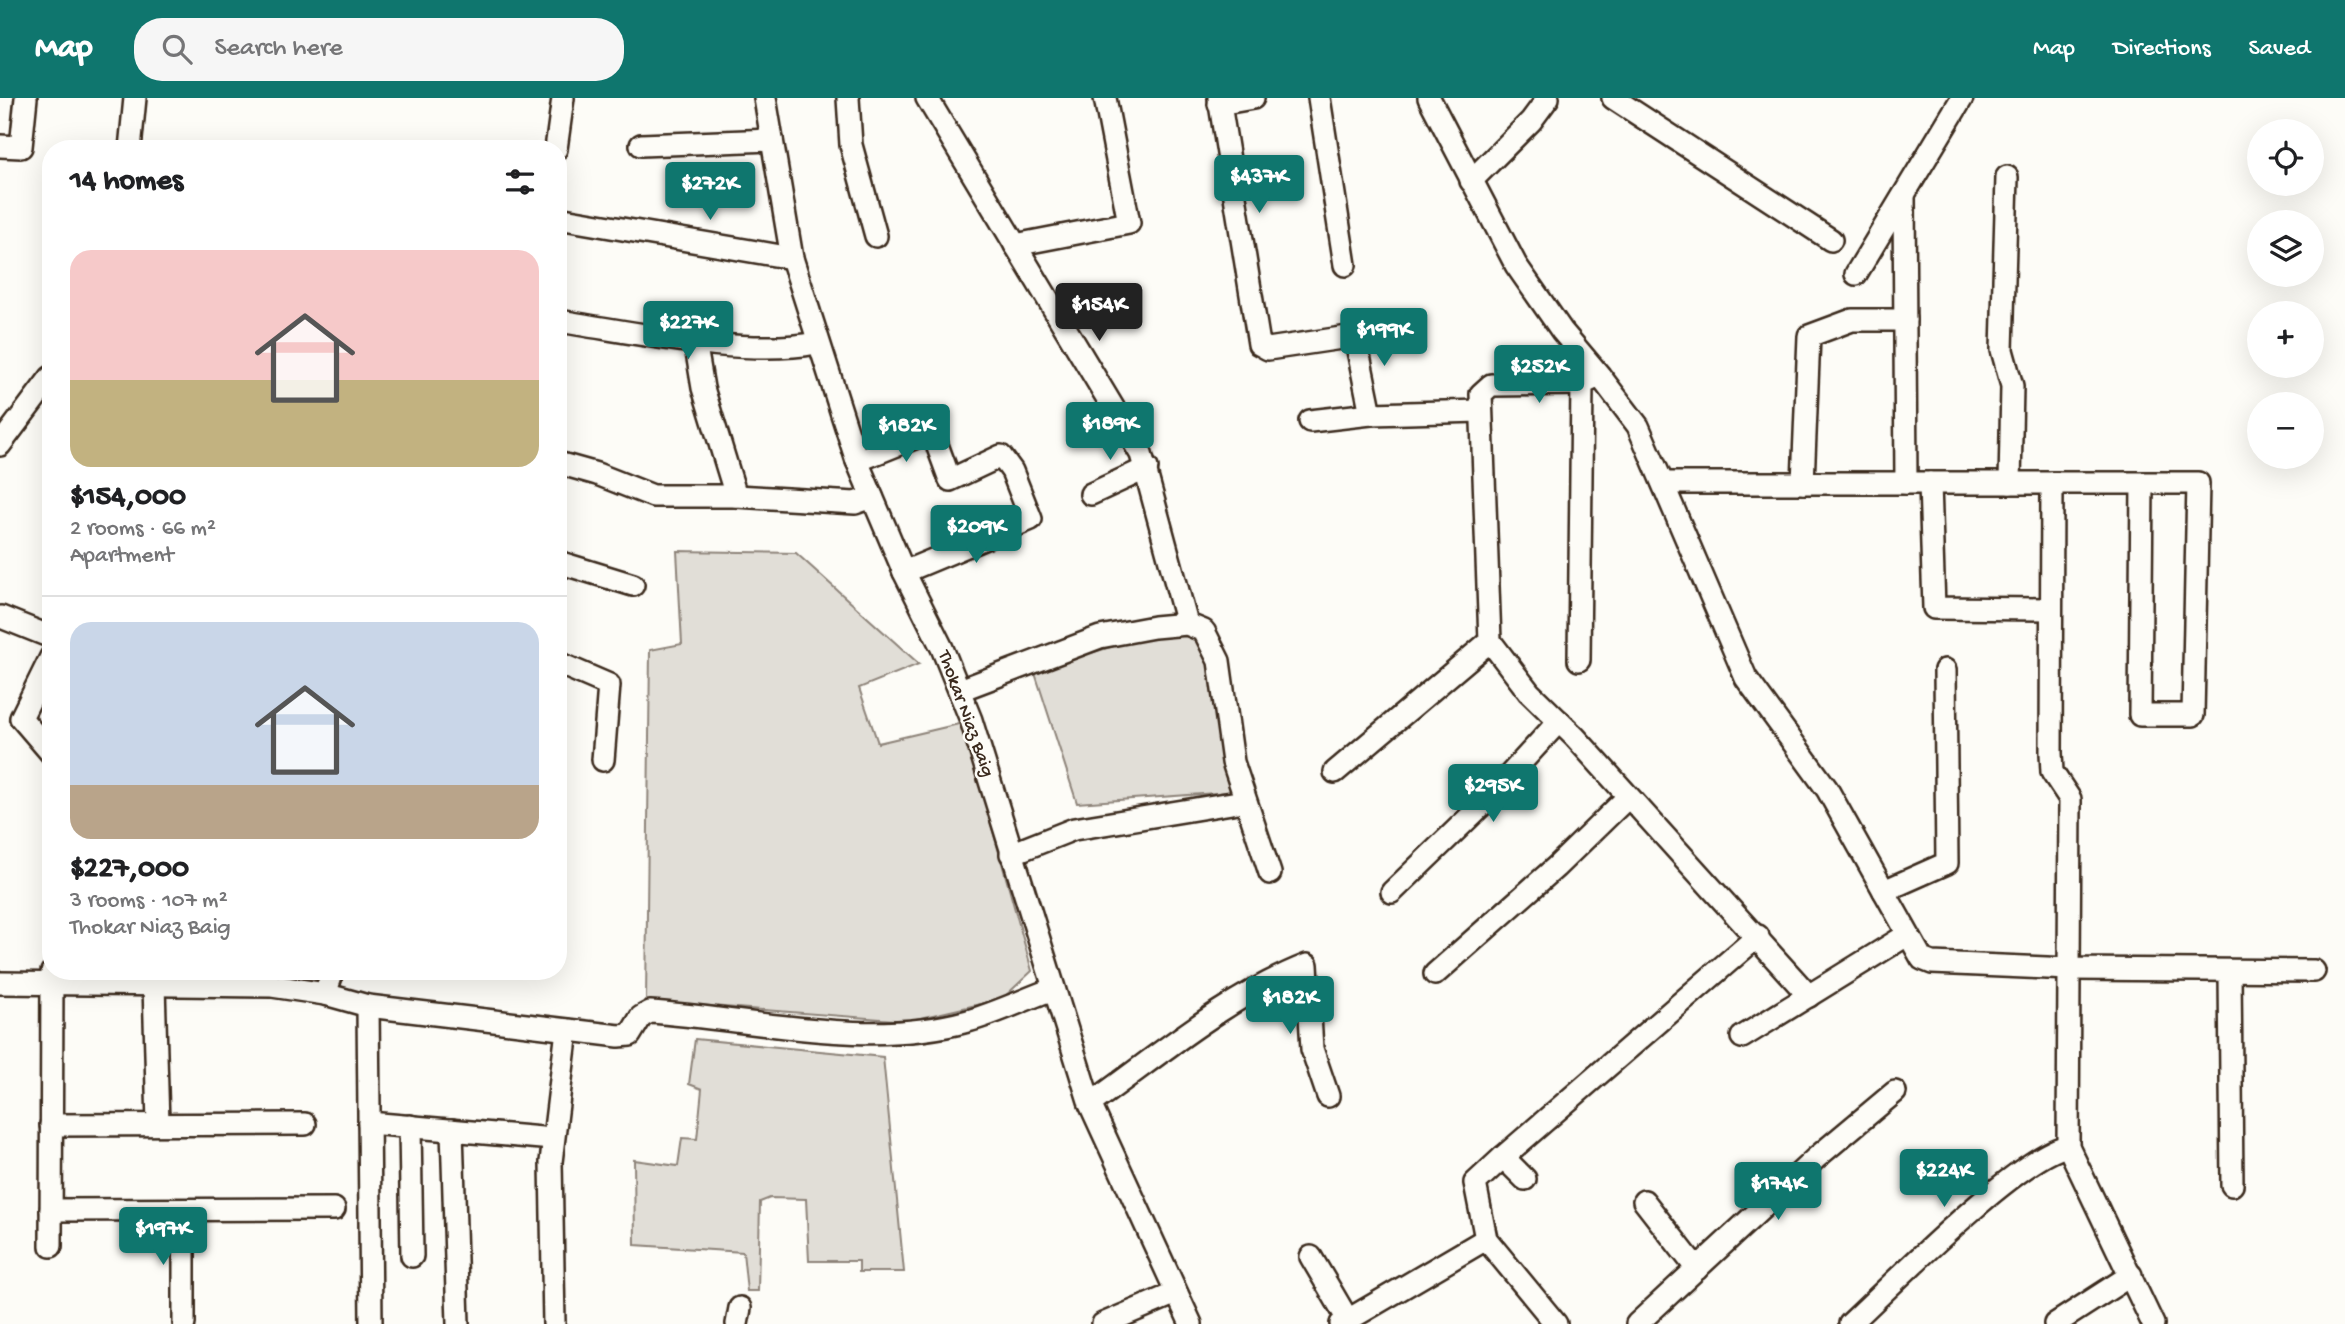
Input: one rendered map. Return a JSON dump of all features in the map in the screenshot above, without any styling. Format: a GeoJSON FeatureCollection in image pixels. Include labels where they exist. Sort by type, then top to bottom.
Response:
{"type":"FeatureCollection","features":[{"type":"Feature","properties":{"kind":"street"},"geometry":{"type":"LineString","coordinates":[[0,146],[20,147],[26,98]]}},
{"type":"Feature","properties":{"kind":"street"},"geometry":{"type":"LineString","coordinates":[[132,140],[135,98]]}},
{"type":"Feature","properties":{"kind":"street"},"geometry":{"type":"LineString","coordinates":[[557,140],[564,98]]}},
{"type":"Feature","properties":{"kind":"street","name":"Thokar Niaz Baig"},"geometry":{"type":"LineString","coordinates":[[765,98],[792,258],[816,343],[857,461],[904,572],[943,648],[960,690],[1090,1104],[1191,1324]]}},
{"type":"Feature","properties":{"kind":"street"},"geometry":{"type":"LineString","coordinates":[[848,98],[851,145],[876,236]]}},
{"type":"Feature","properties":{"kind":"street"},"geometry":{"type":"LineString","coordinates":[[927,98],[1147,468],[1187,624]]}},
{"type":"Feature","properties":{"kind":"street"},"geometry":{"type":"LineString","coordinates":[[1015,245],[1129,223],[1105,98]]}},
{"type":"Feature","properties":{"kind":"street"},"geometry":{"type":"LineString","coordinates":[[1253,98],[1219,101],[1259,344],[1268,349],[1355,336],[1371,414]]}},
{"type":"Feature","properties":{"kind":"street"},"geometry":{"type":"LineString","coordinates":[[1319,98],[1345,265]]}},
{"type":"Feature","properties":{"kind":"street"},"geometry":{"type":"LineString","coordinates":[[1429,98],[1516,265],[1562,331],[1591,380],[1638,426],[1746,678],[1827,789],[1922,959],[1932,963],[2070,969],[2314,971]]}},
{"type":"Feature","properties":{"kind":"street"},"geometry":{"type":"LineString","coordinates":[[1471,181],[1531,121],[1548,98]]}},
{"type":"Feature","properties":{"kind":"street"},"geometry":{"type":"LineString","coordinates":[[1613,98],[1831,240]]}},
{"type":"Feature","properties":{"kind":"street"},"geometry":{"type":"LineString","coordinates":[[1856,274],[1962,98]]}},
{"type":"Feature","properties":{"kind":"street"},"geometry":{"type":"LineString","coordinates":[[641,145],[772,140]]}},
{"type":"Feature","properties":{"kind":"street"},"geometry":{"type":"LineString","coordinates":[[2007,177],[2002,350],[2012,386],[2010,483]]}},
{"type":"Feature","properties":{"kind":"street"},"geometry":{"type":"LineString","coordinates":[[1904,195],[1906,483]]}},
{"type":"Feature","properties":{"kind":"street"},"geometry":{"type":"LineString","coordinates":[[567,220],[792,258]]}},
{"type":"Feature","properties":{"kind":"street"},"geometry":{"type":"LineString","coordinates":[[1803,483],[1809,336],[1852,320],[1905,320]]}},
{"type":"Feature","properties":{"kind":"street"},"geometry":{"type":"LineString","coordinates":[[567,322],[695,341],[788,348],[816,343]]}},
{"type":"Feature","properties":{"kind":"street"},"geometry":{"type":"LineString","coordinates":[[695,341],[703,388],[736,496]]}},
{"type":"Feature","properties":{"kind":"street"},"geometry":{"type":"LineString","coordinates":[[1591,380],[1490,385],[1481,394],[1490,640],[1529,692],[1758,936],[1809,996]]}},
{"type":"Feature","properties":{"kind":"street"},"geometry":{"type":"LineString","coordinates":[[1579,660],[1591,380]]}},
{"type":"Feature","properties":{"kind":"street"},"geometry":{"type":"LineString","coordinates":[[0,446],[42,389]]}},
{"type":"Feature","properties":{"kind":"street"},"geometry":{"type":"LineString","coordinates":[[1310,421],[1371,414],[1481,411]]}},
{"type":"Feature","properties":{"kind":"street"},"geometry":{"type":"LineString","coordinates":[[857,461],[932,431],[950,480],[1001,456],[1012,471],[1031,519],[904,572]]}},
{"type":"Feature","properties":{"kind":"street"},"geometry":{"type":"LineString","coordinates":[[567,466],[653,496],[736,496],[855,503],[872,497]]}},
{"type":"Feature","properties":{"kind":"street"},"geometry":{"type":"LineString","coordinates":[[1091,494],[1147,468]]}},
{"type":"Feature","properties":{"kind":"street"},"geometry":{"type":"LineString","coordinates":[[1663,482],[2198,482],[2193,715],[2140,715],[2143,483]]}},
{"type":"Feature","properties":{"kind":"street"},"geometry":{"type":"LineString","coordinates":[[1930,483],[1934,608],[2051,609]]}},
{"type":"Feature","properties":{"kind":"street"},"geometry":{"type":"LineString","coordinates":[[2052,483],[2052,772],[2070,799],[2068,1146],[2153,1324]]}},
{"type":"Feature","properties":{"kind":"street"},"geometry":{"type":"LineString","coordinates":[[567,565],[633,584]]}},
{"type":"Feature","properties":{"kind":"street"},"geometry":{"type":"LineString","coordinates":[[1,617],[42,633]]}},
{"type":"Feature","properties":{"kind":"street"},"geometry":{"type":"LineString","coordinates":[[960,690],[1100,637],[1154,626],[1187,624],[1204,631],[1219,661],[1233,762],[1270,873]]}},
{"type":"Feature","properties":{"kind":"street"},"geometry":{"type":"LineString","coordinates":[[1335,772],[1490,640]]}},
{"type":"Feature","properties":{"kind":"street"},"geometry":{"type":"LineString","coordinates":[[567,667],[609,685],[603,760]]}},
{"type":"Feature","properties":{"kind":"street"},"geometry":{"type":"LineString","coordinates":[[1884,891],[1947,863],[1945,670]]}},
{"type":"Feature","properties":{"kind":"street"},"geometry":{"type":"LineString","coordinates":[[42,675],[21,718],[42,742]]}},
{"type":"Feature","properties":{"kind":"street"},"geometry":{"type":"LineString","coordinates":[[1392,892],[1483,804],[1559,721]]}},
{"type":"Feature","properties":{"kind":"street"},"geometry":{"type":"LineString","coordinates":[[1435,974],[1556,867],[1628,797]]}},
{"type":"Feature","properties":{"kind":"street"},"geometry":{"type":"LineString","coordinates":[[1011,854],[1074,829],[1244,801]]}},
{"type":"Feature","properties":{"kind":"street"},"geometry":{"type":"LineString","coordinates":[[1742,1037],[1907,935]]}},
{"type":"Feature","properties":{"kind":"street"},"geometry":{"type":"LineString","coordinates":[[1556,1324],[1486,1239],[1475,1183],[1758,936]]}},
{"type":"Feature","properties":{"kind":"street"},"geometry":{"type":"LineString","coordinates":[[1090,1104],[1241,1000],[1284,974],[1307,965],[1312,1049],[1328,1097]]}},
{"type":"Feature","properties":{"kind":"street"},"geometry":{"type":"LineString","coordinates":[[2230,971],[2232,1185]]}},
{"type":"Feature","properties":{"kind":"street"},"geometry":{"type":"LineString","coordinates":[[0,984],[42,979]]}},
{"type":"Feature","properties":{"kind":"street"},"geometry":{"type":"LineString","coordinates":[[51,1246],[52,980]]}},
{"type":"Feature","properties":{"kind":"street"},"geometry":{"type":"LineString","coordinates":[[81,980],[154,985],[272,986],[326,993],[368,1006],[625,1037],[636,1028],[644,1013],[650,1012],[839,1030],[936,1027],[969,1021],[1053,989]]}},
{"type":"Feature","properties":{"kind":"street"},"geometry":{"type":"LineString","coordinates":[[326,993],[330,980]]}},
{"type":"Feature","properties":{"kind":"street"},"geometry":{"type":"LineString","coordinates":[[154,985],[158,1125]]}},
{"type":"Feature","properties":{"kind":"street"},"geometry":{"type":"LineString","coordinates":[[368,1006],[371,1324]]}},
{"type":"Feature","properties":{"kind":"street"},"geometry":{"type":"LineString","coordinates":[[554,1324],[553,1139],[567,1030]]}},
{"type":"Feature","properties":{"kind":"street"},"geometry":{"type":"LineString","coordinates":[[1637,1324],[1816,1158],[1895,1093]]}},
{"type":"Feature","properties":{"kind":"street"},"geometry":{"type":"LineString","coordinates":[[369,1123],[553,1139]]}},
{"type":"Feature","properties":{"kind":"street"},"geometry":{"type":"LineString","coordinates":[[51,1125],[305,1124]]}},
{"type":"Feature","properties":{"kind":"street"},"geometry":{"type":"LineString","coordinates":[[410,1126],[412,1256]]}},
{"type":"Feature","properties":{"kind":"street"},"geometry":{"type":"LineString","coordinates":[[452,1130],[458,1324]]}},
{"type":"Feature","properties":{"kind":"street"},"geometry":{"type":"LineString","coordinates":[[1850,1324],[1984,1201],[2053,1149],[2068,1146]]}},
{"type":"Feature","properties":{"kind":"street"},"geometry":{"type":"LineString","coordinates":[[1503,1157],[1525,1179]]}},
{"type":"Feature","properties":{"kind":"street"},"geometry":{"type":"LineString","coordinates":[[1644,1201],[1697,1269]]}},
{"type":"Feature","properties":{"kind":"street"},"geometry":{"type":"LineString","coordinates":[[51,1210],[334,1209]]}},
{"type":"Feature","properties":{"kind":"street"},"geometry":{"type":"LineString","coordinates":[[184,1210],[184,1324]]}},
{"type":"Feature","properties":{"kind":"street"},"geometry":{"type":"LineString","coordinates":[[1311,1257],[1344,1322],[1486,1239]]}},
{"type":"Feature","properties":{"kind":"street"},"geometry":{"type":"LineString","coordinates":[[2055,1324],[2131,1275]]}},
{"type":"Feature","properties":{"kind":"street"},"geometry":{"type":"LineString","coordinates":[[1103,1324],[1176,1293]]}},
{"type":"Feature","properties":{"kind":"shaded area"},"geometry":{"type":"Polygon","coordinates":[[[677,551],[796,553],[919,664],[859,688],[878,743],[963,723],[1032,971],[1002,999],[907,1021],[646,1001],[650,650],[682,644],[677,551]]]}},
{"type":"Feature","properties":{"kind":"shaded area"},"geometry":{"type":"Polygon","coordinates":[[[1154,634],[1183,634],[1203,638],[1217,663],[1230,792],[1077,803],[1034,670],[1154,634]]]}},
{"type":"Feature","properties":{"kind":"shaded area"},"geometry":{"type":"Polygon","coordinates":[[[695,1039],[883,1057],[904,1272],[859,1272],[859,1261],[809,1261],[806,1199],[770,1198],[760,1202],[758,1291],[747,1291],[743,1252],[635,1245],[634,1160],[678,1166],[682,1138],[697,1139],[702,1089],[689,1084],[695,1039]]]}}]}
